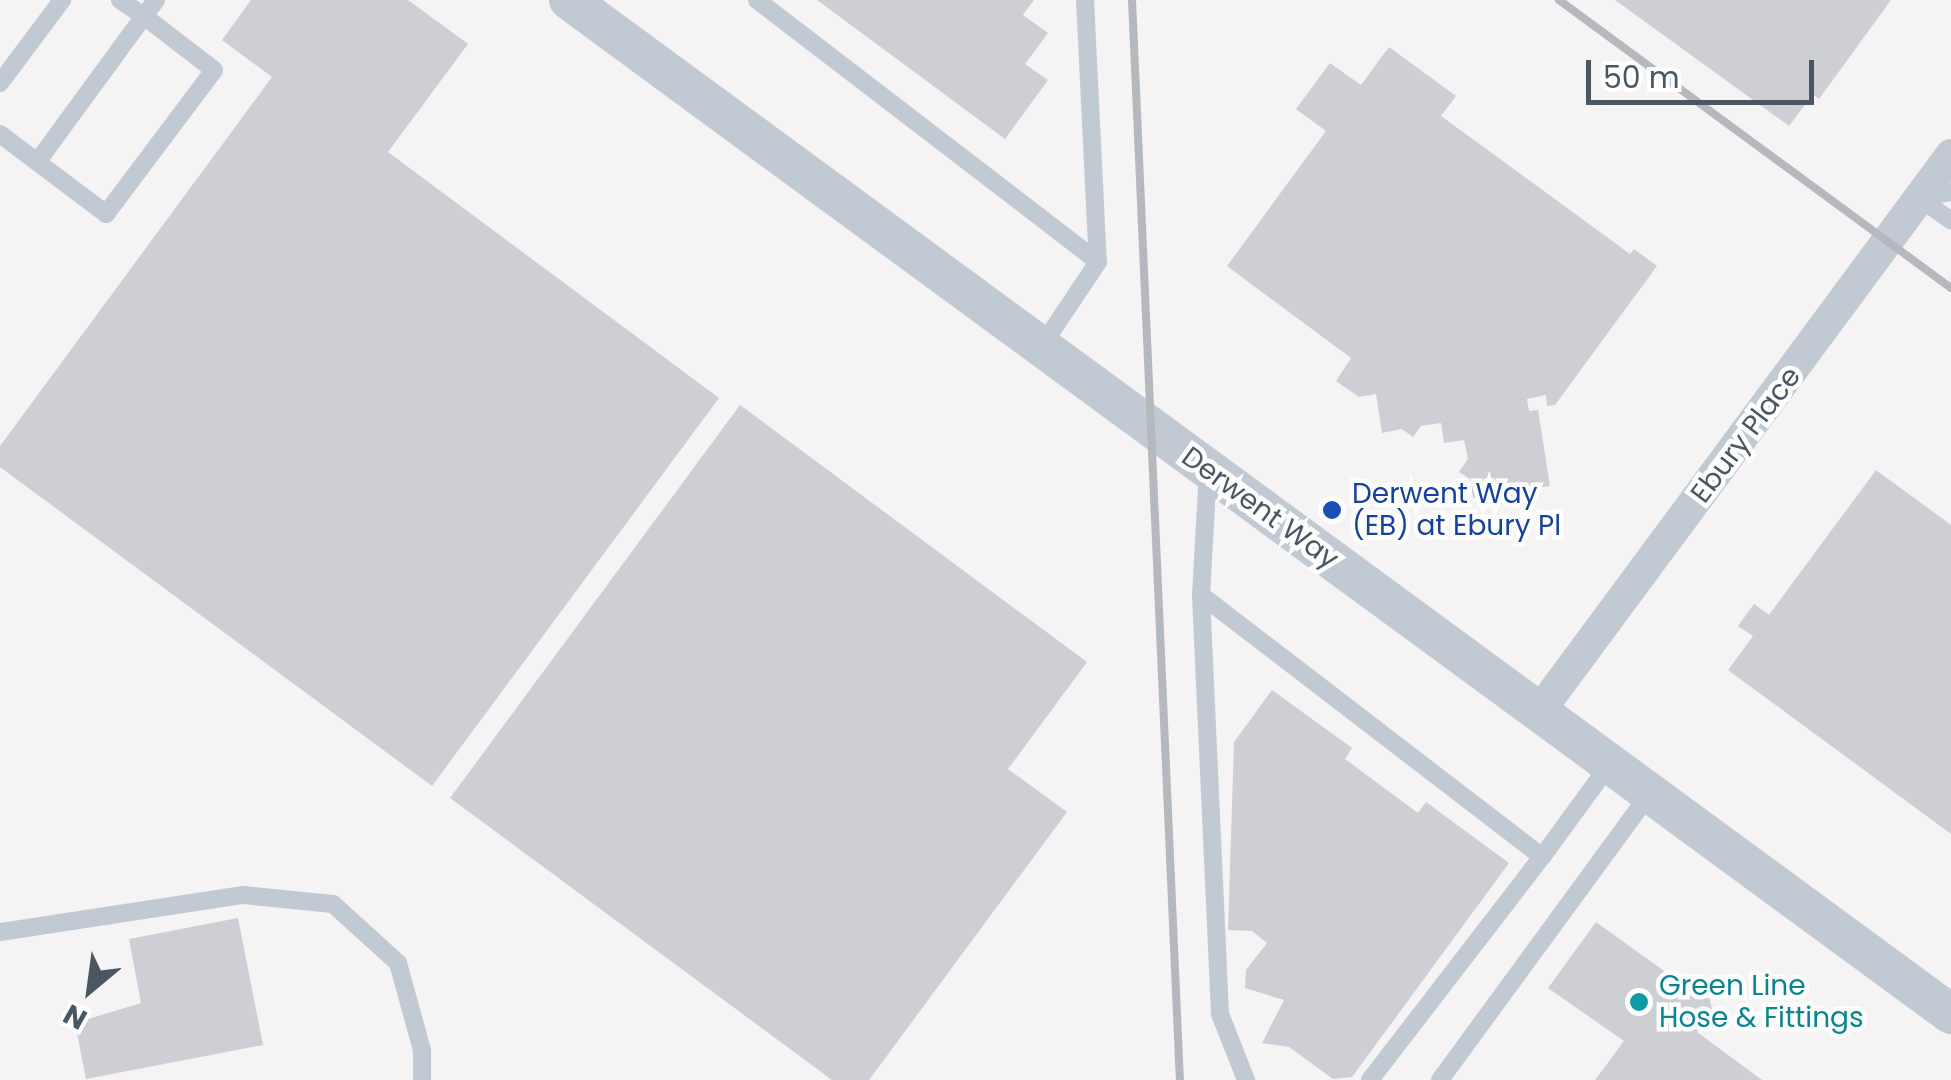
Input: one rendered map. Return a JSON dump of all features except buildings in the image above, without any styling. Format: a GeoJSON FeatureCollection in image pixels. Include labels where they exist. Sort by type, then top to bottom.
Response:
{"type":"FeatureCollection","features":[{"type":"Feature","properties":{"kind":"street","name":"Derwent Way"},"geometry":{"type":"LineString","coordinates":[[570,0],[1951,1014]]}},
{"type":"Feature","properties":{"kind":"street","name":"Ebury Place"},"geometry":{"type":"LineString","coordinates":[[1538,713],[1935,195],[1951,155]]}},
{"type":"Feature","properties":{"kind":"lane"},"geometry":{"type":"LineString","coordinates":[[0,84],[62,0]]}},
{"type":"Feature","properties":{"kind":"lane"},"geometry":{"type":"LineString","coordinates":[[0,134],[106,214],[214,70],[120,0]]}},
{"type":"Feature","properties":{"kind":"lane"},"geometry":{"type":"LineString","coordinates":[[38,162],[156,0]]}},
{"type":"Feature","properties":{"kind":"lane"},"geometry":{"type":"LineString","coordinates":[[756,0],[1098,262]]}},
{"type":"Feature","properties":{"kind":"lane"},"geometry":{"type":"LineString","coordinates":[[1041,347],[1098,262],[1085,0]]}},
{"type":"Feature","properties":{"kind":"lane"},"geometry":{"type":"LineString","coordinates":[[1935,195],[1951,220]]}},
{"type":"Feature","properties":{"kind":"lane"},"geometry":{"type":"LineString","coordinates":[[1208,470],[1201,595],[1220,1014],[1246,1080]]}},
{"type":"Feature","properties":{"kind":"lane"},"geometry":{"type":"LineString","coordinates":[[1201,595],[1542,857]]}},
{"type":"Feature","properties":{"kind":"lane"},"geometry":{"type":"LineString","coordinates":[[1370,1080],[1610,765]]}},
{"type":"Feature","properties":{"kind":"lane"},"geometry":{"type":"LineString","coordinates":[[1440,1080],[1649,794]]}},
{"type":"Feature","properties":{"kind":"lane"},"geometry":{"type":"LineString","coordinates":[[0,932],[243,894],[332,904],[398,963],[422,1050],[422,1080]]}},
{"type":"Feature","properties":{"kind":"railway"},"geometry":{"type":"LineString","coordinates":[[1132,0],[1180,1080]]}},
{"type":"Feature","properties":{"kind":"railway"},"geometry":{"type":"LineString","coordinates":[[1559,0],[1951,288]]}},
{"type":"Feature","properties":{"kind":"place","name":"Derwent Way (EB) at Ebury Pl"},"geometry":{"type":"Point","coordinates":[1332,510]}},
{"type":"Feature","properties":{"kind":"place","name":"Green Line Hose & Fittings"},"geometry":{"type":"Point","coordinates":[1639,1002]}}]}
